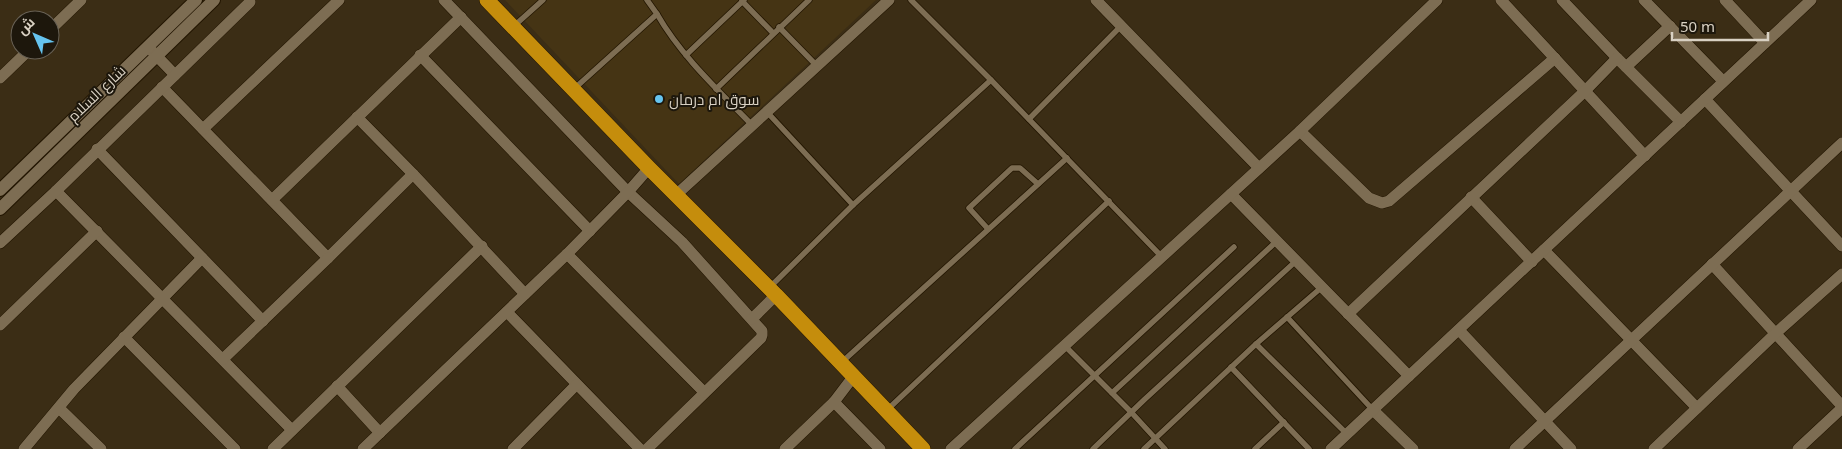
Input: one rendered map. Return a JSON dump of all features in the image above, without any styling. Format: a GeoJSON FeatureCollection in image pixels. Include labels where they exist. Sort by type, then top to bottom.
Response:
{"type":"FeatureCollection","features":[{"type":"Feature","properties":{"kind":"highway"},"geometry":{"type":"LineString","coordinates":[[487,0],[649,168],[772,291],[923,449]]}},
{"type":"Feature","properties":{"kind":"main road","name":"شارع السلام"},"geometry":{"type":"LineString","coordinates":[[0,209],[153,51],[196,0]]}},
{"type":"Feature","properties":{"kind":"main road","name":"شارع السلام"},"geometry":{"type":"LineString","coordinates":[[0,190],[210,1]]}},
{"type":"Feature","properties":{"kind":"street"},"geometry":{"type":"LineString","coordinates":[[60,20],[81,0]]}},
{"type":"Feature","properties":{"kind":"street"},"geometry":{"type":"LineString","coordinates":[[203,129],[339,0]]}},
{"type":"Feature","properties":{"kind":"street"},"geometry":{"type":"LineString","coordinates":[[444,0],[628,192],[682,242],[762,331],[761,338],[647,449]]}},
{"type":"Feature","properties":{"kind":"street"},"geometry":{"type":"LineString","coordinates":[[676,195],[889,0]]}},
{"type":"Feature","properties":{"kind":"street"},"geometry":{"type":"LineString","coordinates":[[1096,0],[1120,27],[1259,168]]}},
{"type":"Feature","properties":{"kind":"street"},"geometry":{"type":"LineString","coordinates":[[950,449],[1300,132],[1437,0]]}},
{"type":"Feature","properties":{"kind":"street"},"geometry":{"type":"LineString","coordinates":[[1501,0],[1645,156]]}},
{"type":"Feature","properties":{"kind":"street"},"geometry":{"type":"LineString","coordinates":[[1562,0],[1616,58],[1681,122]]}},
{"type":"Feature","properties":{"kind":"street"},"geometry":{"type":"LineString","coordinates":[[1644,0],[1723,81]]}},
{"type":"Feature","properties":{"kind":"street"},"geometry":{"type":"LineString","coordinates":[[1725,0],[1765,42]]}},
{"type":"Feature","properties":{"kind":"street"},"geometry":{"type":"LineString","coordinates":[[1331,449],[1811,0]]}},
{"type":"Feature","properties":{"kind":"street"},"geometry":{"type":"LineString","coordinates":[[0,242],[56,191],[250,2]]}},
{"type":"Feature","properties":{"kind":"street"},"geometry":{"type":"LineString","coordinates":[[272,200],[461,17]]}},
{"type":"Feature","properties":{"kind":"street"},"geometry":{"type":"LineString","coordinates":[[1626,67],[1670,26]]}},
{"type":"Feature","properties":{"kind":"street"},"geometry":{"type":"LineString","coordinates":[[153,51],[175,75]]}},
{"type":"Feature","properties":{"kind":"street"},"geometry":{"type":"LineString","coordinates":[[420,56],[590,231]]}},
{"type":"Feature","properties":{"kind":"street"},"geometry":{"type":"LineString","coordinates":[[1300,132],[1369,198],[1382,203],[1390,201],[1555,58]]}},
{"type":"Feature","properties":{"kind":"street"},"geometry":{"type":"LineString","coordinates":[[1348,314],[1585,91],[1616,58]]}},
{"type":"Feature","properties":{"kind":"street"},"geometry":{"type":"LineString","coordinates":[[0,78],[19,60]]}},
{"type":"Feature","properties":{"kind":"street"},"geometry":{"type":"LineString","coordinates":[[162,87],[328,258]]}},
{"type":"Feature","properties":{"kind":"street"},"geometry":{"type":"LineString","coordinates":[[1705,99],[1842,246]]}},
{"type":"Feature","properties":{"kind":"street"},"geometry":{"type":"LineString","coordinates":[[358,118],[526,294]]}},
{"type":"Feature","properties":{"kind":"street"},"geometry":{"type":"LineString","coordinates":[[1515,449],[1842,143]]}},
{"type":"Feature","properties":{"kind":"street"},"geometry":{"type":"LineString","coordinates":[[97,149],[263,321]]}},
{"type":"Feature","properties":{"kind":"street"},"geometry":{"type":"LineString","coordinates":[[363,449],[567,254],[649,168]]}},
{"type":"Feature","properties":{"kind":"street"},"geometry":{"type":"LineString","coordinates":[[223,359],[413,174]]}},
{"type":"Feature","properties":{"kind":"street"},"geometry":{"type":"LineString","coordinates":[[56,191],[292,430]]}},
{"type":"Feature","properties":{"kind":"street"},"geometry":{"type":"LineString","coordinates":[[1231,194],[1409,376]]}},
{"type":"Feature","properties":{"kind":"street"},"geometry":{"type":"LineString","coordinates":[[1471,197],[1532,262]]}},
{"type":"Feature","properties":{"kind":"street"},"geometry":{"type":"LineString","coordinates":[[0,325],[97,231]]}},
{"type":"Feature","properties":{"kind":"street"},"geometry":{"type":"LineString","coordinates":[[273,449],[482,246]]}},
{"type":"Feature","properties":{"kind":"street"},"geometry":{"type":"LineString","coordinates":[[1544,250],[1697,408]]}},
{"type":"Feature","properties":{"kind":"street"},"geometry":{"type":"LineString","coordinates":[[567,254],[704,392]]}},
{"type":"Feature","properties":{"kind":"street"},"geometry":{"type":"LineString","coordinates":[[24,449],[74,389],[202,258]]}},
{"type":"Feature","properties":{"kind":"street"},"geometry":{"type":"LineString","coordinates":[[1712,264],[1842,407],[1798,449]]}},
{"type":"Feature","properties":{"kind":"street"},"geometry":{"type":"LineString","coordinates":[[1654,449],[1776,333],[1842,274]]}},
{"type":"Feature","properties":{"kind":"street"},"geometry":{"type":"LineString","coordinates":[[752,319],[772,291]]}},
{"type":"Feature","properties":{"kind":"street"},"geometry":{"type":"LineString","coordinates":[[507,312],[640,449]]}},
{"type":"Feature","properties":{"kind":"street"},"geometry":{"type":"LineString","coordinates":[[1459,330],[1572,449]]}},
{"type":"Feature","properties":{"kind":"street"},"geometry":{"type":"LineString","coordinates":[[124,337],[235,449]]}},
{"type":"Feature","properties":{"kind":"street"},"geometry":{"type":"LineString","coordinates":[[785,449],[834,402],[853,377]]}},
{"type":"Feature","properties":{"kind":"street"},"geometry":{"type":"LineString","coordinates":[[513,449],[576,384]]}},
{"type":"Feature","properties":{"kind":"street"},"geometry":{"type":"LineString","coordinates":[[337,386],[380,432]]}},
{"type":"Feature","properties":{"kind":"street"},"geometry":{"type":"LineString","coordinates":[[834,402],[880,449]]}},
{"type":"Feature","properties":{"kind":"street"},"geometry":{"type":"LineString","coordinates":[[59,408],[101,449]]}},
{"type":"Feature","properties":{"kind":"street"},"geometry":{"type":"LineString","coordinates":[[1373,410],[1413,449]]}},
{"type":"Feature","properties":{"kind":"lane"},"geometry":{"type":"LineString","coordinates":[[513,27],[543,0]]}},
{"type":"Feature","properties":{"kind":"lane"},"geometry":{"type":"LineString","coordinates":[[647,0],[672,38],[686,55],[752,126]]}},
{"type":"Feature","properties":{"kind":"lane"},"geometry":{"type":"LineString","coordinates":[[716,89],[809,0]]}},
{"type":"Feature","properties":{"kind":"lane"},"geometry":{"type":"LineString","coordinates":[[911,0],[1161,256]]}},
{"type":"Feature","properties":{"kind":"lane"},"geometry":{"type":"LineString","coordinates":[[686,55],[743,1],[773,34]]}},
{"type":"Feature","properties":{"kind":"lane"},"geometry":{"type":"LineString","coordinates":[[573,90],[657,14]]}},
{"type":"Feature","properties":{"kind":"lane"},"geometry":{"type":"LineString","coordinates":[[780,27],[817,66]]}},
{"type":"Feature","properties":{"kind":"lane"},"geometry":{"type":"LineString","coordinates":[[1029,119],[1120,27]]}},
{"type":"Feature","properties":{"kind":"lane"},"geometry":{"type":"LineString","coordinates":[[772,291],[853,205],[991,80]]}},
{"type":"Feature","properties":{"kind":"lane"},"geometry":{"type":"LineString","coordinates":[[767,112],[853,205]]}},
{"type":"Feature","properties":{"kind":"lane"},"geometry":{"type":"LineString","coordinates":[[840,364],[1067,158]]}},
{"type":"Feature","properties":{"kind":"lane"},"geometry":{"type":"LineString","coordinates":[[988,230],[969,208],[1012,168],[1020,168],[1038,184]]}},
{"type":"Feature","properties":{"kind":"lane"},"geometry":{"type":"LineString","coordinates":[[886,411],[1109,202]]}},
{"type":"Feature","properties":{"kind":"lane"},"geometry":{"type":"LineString","coordinates":[[1112,393],[1277,241]]}},
{"type":"Feature","properties":{"kind":"lane"},"geometry":{"type":"LineString","coordinates":[[1015,449],[1234,247]]}},
{"type":"Feature","properties":{"kind":"lane"},"geometry":{"type":"LineString","coordinates":[[1093,449],[1296,261]]}},
{"type":"Feature","properties":{"kind":"lane"},"geometry":{"type":"LineString","coordinates":[[1144,449],[1256,344],[1322,287]]}},
{"type":"Feature","properties":{"kind":"lane"},"geometry":{"type":"LineString","coordinates":[[1287,317],[1373,410]]}},
{"type":"Feature","properties":{"kind":"lane"},"geometry":{"type":"LineString","coordinates":[[1256,344],[1347,435]]}},
{"type":"Feature","properties":{"kind":"lane"},"geometry":{"type":"LineString","coordinates":[[1064,345],[1132,412],[1165,449]]}},
{"type":"Feature","properties":{"kind":"lane"},"geometry":{"type":"LineString","coordinates":[[1231,367],[1309,449]]}},
{"type":"Feature","properties":{"kind":"lane"},"geometry":{"type":"LineString","coordinates":[[1255,449],[1284,422]]}},
{"type":"Feature","properties":{"kind":"shaded area"},"geometry":{"type":"Polygon","coordinates":[[[505,0],[876,0],[679,184],[505,0]]]}},
{"type":"Feature","properties":{"kind":"place","name":"سوق ام درمان"},"geometry":{"type":"Point","coordinates":[659,99]}}]}
